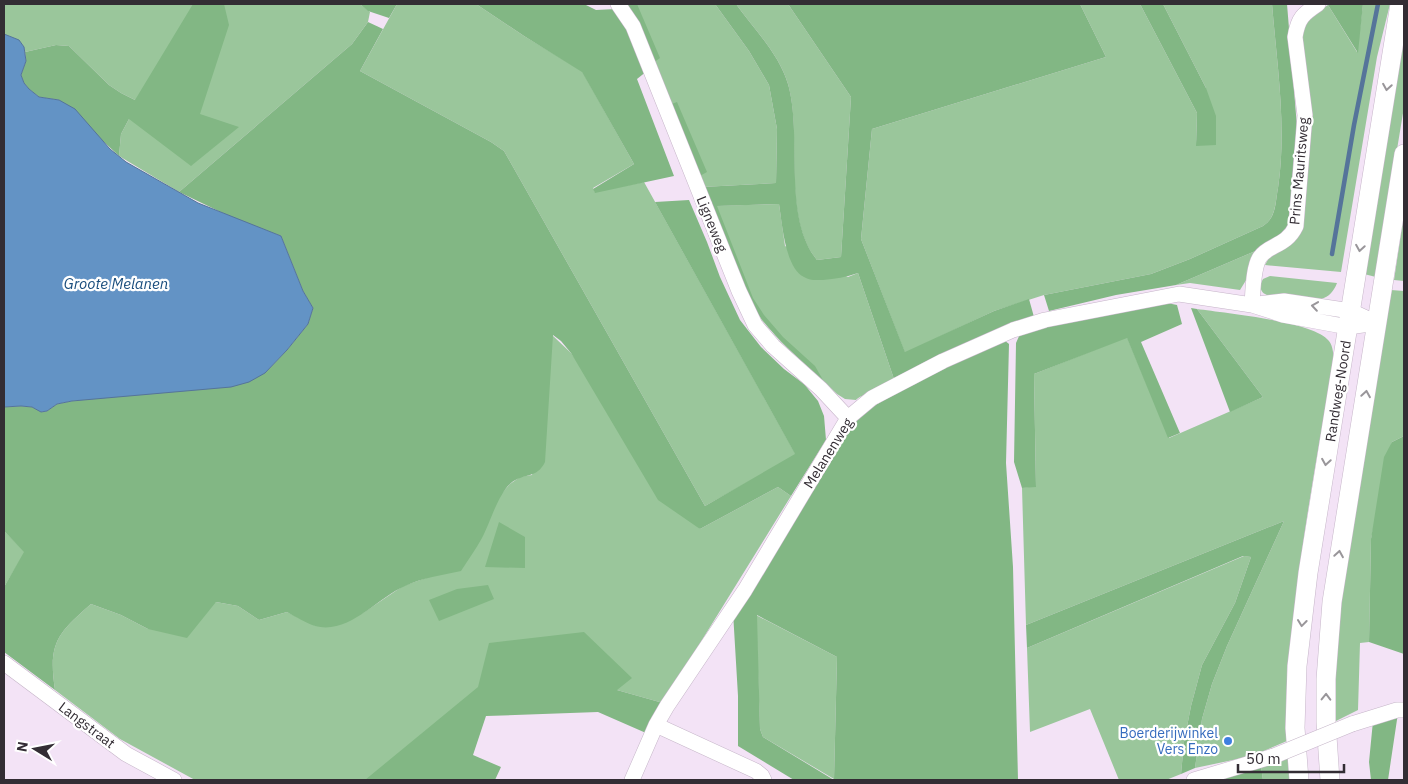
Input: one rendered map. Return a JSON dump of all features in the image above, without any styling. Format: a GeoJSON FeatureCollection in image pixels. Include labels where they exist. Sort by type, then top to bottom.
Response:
{"type":"FeatureCollection","features":[{"type":"Feature","properties":{"kind":"main road","name":"Randweg-Noord"},"geometry":{"type":"LineString","coordinates":[[1299,780],[1296,728],[1297,666],[1308,573],[1400,4]]}},
{"type":"Feature","properties":{"kind":"main road","name":"Randweg-Noord"},"geometry":{"type":"LineString","coordinates":[[1330,780],[1326,722],[1326,679],[1332,602],[1404,154]]}},
{"type":"Feature","properties":{"kind":"street","name":"Ligneweg"},"geometry":{"type":"LineString","coordinates":[[618,4],[633,26],[739,291],[755,324],[774,346],[821,389],[848,418]]}},
{"type":"Feature","properties":{"kind":"street","name":"Prins Mauritsweg"},"geometry":{"type":"LineString","coordinates":[[1252,304],[1259,258],[1263,253],[1285,241],[1292,234],[1296,226],[1305,115],[1295,37],[1301,16],[1318,4]]}},
{"type":"Feature","properties":{"kind":"street","name":"Melanenweg"},"geometry":{"type":"LineString","coordinates":[[632,780],[656,725],[690,669],[745,590],[848,418],[872,398],[943,361],[1013,330],[1045,320],[1179,294],[1252,304],[1283,315],[1349,319],[1377,323]]}},
{"type":"Feature","properties":{"kind":"street","name":"Langstraat"},"geometry":{"type":"LineString","coordinates":[[4,663],[126,754],[174,780]]}},
{"type":"Feature","properties":{"kind":"street"},"geometry":{"type":"LineString","coordinates":[[1194,780],[1274,756],[1352,724],[1397,710],[1404,710]]}},
{"type":"Feature","properties":{"kind":"street"},"geometry":{"type":"LineString","coordinates":[[656,725],[756,771],[764,780]]}},
{"type":"Feature","properties":{"kind":"green space"},"geometry":{"type":"Polygon","coordinates":[[[4,4],[360,4],[370,12],[368,22],[352,44],[179,192],[119,156],[121,134],[129,119],[135,100],[109,85],[69,46],[56,45],[25,52],[23,45],[4,34],[4,4]]]}},
{"type":"Feature","properties":{"kind":"green space"},"geometry":{"type":"Polygon","coordinates":[[[193,4],[224,4],[229,25],[200,114],[239,127],[191,166],[129,119],[121,134],[119,156],[59,100],[39,97],[24,83],[21,75],[26,61],[25,52],[56,45],[69,46],[109,85],[135,100],[193,4]]]}},
{"type":"Feature","properties":{"kind":"green space"},"geometry":{"type":"Polygon","coordinates":[[[360,4],[397,4],[389,18],[368,11],[360,4]]]}},
{"type":"Feature","properties":{"kind":"green space"},"geometry":{"type":"Polygon","coordinates":[[[397,4],[476,4],[582,71],[634,164],[593,188],[595,192],[644,182],[796,455],[705,506],[504,151],[491,142],[360,71],[397,4]]]}},
{"type":"Feature","properties":{"kind":"green space"},"geometry":{"type":"Polygon","coordinates":[[[476,4],[584,4],[596,10],[616,9],[627,25],[647,71],[637,79],[674,176],[595,193],[593,189],[634,164],[582,72],[476,4]]]}},
{"type":"Feature","properties":{"kind":"green space"},"geometry":{"type":"Polygon","coordinates":[[[627,4],[715,4],[749,51],[769,85],[777,129],[776,183],[702,187],[637,24],[627,4]]]}},
{"type":"Feature","properties":{"kind":"green space"},"geometry":{"type":"Polygon","coordinates":[[[627,4],[637,4],[660,58],[653,63],[627,4]]]}},
{"type":"Feature","properties":{"kind":"green space"},"geometry":{"type":"Polygon","coordinates":[[[715,4],[736,4],[779,62],[784,73],[792,105],[796,199],[806,242],[817,260],[841,257],[851,97],[788,4],[1080,4],[1106,57],[872,129],[861,239],[905,352],[994,311],[1029,299],[1034,317],[895,382],[858,273],[823,280],[811,280],[798,272],[792,264],[789,255],[783,233],[779,204],[717,206],[753,298],[764,315],[783,337],[815,366],[823,380],[784,344],[750,302],[702,187],[776,183],[777,129],[769,85],[749,51],[715,4]]]}},
{"type":"Feature","properties":{"kind":"green space"},"geometry":{"type":"Polygon","coordinates":[[[736,4],[788,4],[851,97],[841,257],[817,260],[806,242],[799,221],[796,199],[794,128],[788,84],[779,62],[736,4]]]}},
{"type":"Feature","properties":{"kind":"green space"},"geometry":{"type":"Polygon","coordinates":[[[1080,4],[1140,4],[1197,113],[1196,146],[1206,88],[1163,4],[1272,4],[1282,142],[1281,165],[1273,215],[1263,226],[1190,259],[1151,274],[1044,295],[994,311],[905,353],[861,239],[872,129],[1106,57],[1080,4]]]}},
{"type":"Feature","properties":{"kind":"green space"},"geometry":{"type":"Polygon","coordinates":[[[1140,4],[1163,4],[1206,88],[1216,116],[1216,145],[1196,146],[1197,113],[1140,4]]]}},
{"type":"Feature","properties":{"kind":"green space"},"geometry":{"type":"Polygon","coordinates":[[[1272,4],[1287,4],[1298,139],[1293,217],[1287,232],[1260,249],[1176,285],[1116,295],[1049,311],[1044,295],[1151,274],[1190,259],[1263,226],[1273,215],[1281,165],[1282,142],[1272,4]]]}},
{"type":"Feature","properties":{"kind":"green space"},"geometry":{"type":"Polygon","coordinates":[[[1363,4],[1390,4],[1377,57],[1341,272],[1265,265],[1270,256],[1296,238],[1300,37],[1302,31],[1311,18],[1328,5],[1357,52],[1363,4]]]}},
{"type":"Feature","properties":{"kind":"green space"},"geometry":{"type":"Polygon","coordinates":[[[1363,4],[1358,53],[1328,5],[1363,4]]]}},
{"type":"Feature","properties":{"kind":"green space"},"geometry":{"type":"Polygon","coordinates":[[[368,22],[383,29],[360,71],[491,142],[504,151],[705,506],[795,454],[655,202],[689,200],[720,277],[740,320],[761,347],[784,369],[804,384],[818,401],[824,416],[826,440],[791,496],[778,487],[700,529],[658,500],[571,353],[553,335],[545,462],[538,471],[516,480],[506,488],[498,501],[482,538],[461,571],[412,583],[394,592],[351,620],[327,627],[312,625],[287,612],[259,620],[238,606],[216,602],[187,638],[148,629],[121,615],[91,604],[70,623],[54,650],[53,674],[55,690],[4,652],[4,587],[24,552],[4,531],[4,407],[32,407],[42,412],[57,404],[72,401],[265,373],[287,350],[308,324],[313,308],[303,291],[281,236],[233,218],[179,192],[352,44],[368,22]]]}},
{"type":"Feature","properties":{"kind":"green space"},"geometry":{"type":"Polygon","coordinates":[[[1404,29],[1404,107],[1376,277],[1364,274],[1404,29]]]}},
{"type":"Feature","properties":{"kind":"green space"},"geometry":{"type":"Polygon","coordinates":[[[677,102],[707,172],[698,177],[669,105],[677,102]]]}},
{"type":"Feature","properties":{"kind":"green space"},"geometry":{"type":"Polygon","coordinates":[[[779,204],[785,246],[848,277],[858,273],[895,382],[856,400],[845,399],[837,394],[781,342],[761,319],[709,206],[779,204]]]}},
{"type":"Feature","properties":{"kind":"green space"},"geometry":{"type":"Polygon","coordinates":[[[1404,213],[1404,281],[1394,280],[1404,213]]]}},
{"type":"Feature","properties":{"kind":"green space"},"geometry":{"type":"Polygon","coordinates":[[[1260,249],[1240,290],[1190,283],[1176,285],[1260,249]]]}},
{"type":"Feature","properties":{"kind":"green space"},"geometry":{"type":"Polygon","coordinates":[[[1270,276],[1337,283],[1331,293],[1321,299],[1293,300],[1270,296],[1262,291],[1260,285],[1263,279],[1270,276]]]}},
{"type":"Feature","properties":{"kind":"green space"},"geometry":{"type":"Polygon","coordinates":[[[1391,290],[1404,291],[1404,436],[1392,442],[1371,539],[1369,642],[1360,643],[1358,710],[1332,723],[1332,696],[1342,592],[1391,290]]]}},
{"type":"Feature","properties":{"kind":"green space"},"geometry":{"type":"Polygon","coordinates":[[[1167,303],[1177,305],[1182,324],[1141,342],[1180,433],[1168,438],[1127,338],[1034,374],[1036,487],[1022,488],[1014,462],[1016,343],[1020,334],[1053,324],[1167,303]]]}},
{"type":"Feature","properties":{"kind":"green space"},"geometry":{"type":"Polygon","coordinates":[[[1191,308],[1197,309],[1263,397],[1230,412],[1191,308]]]}},
{"type":"Feature","properties":{"kind":"green space"},"geometry":{"type":"Polygon","coordinates":[[[1197,309],[1265,319],[1303,327],[1329,341],[1334,360],[1298,584],[1288,679],[1287,741],[1252,756],[1195,768],[1202,719],[1212,684],[1227,646],[1284,521],[1026,625],[1022,488],[1036,486],[1034,374],[1127,337],[1169,438],[1263,397],[1197,309]]]}},
{"type":"Feature","properties":{"kind":"green space"},"geometry":{"type":"Polygon","coordinates":[[[552,335],[571,353],[700,529],[778,487],[791,496],[663,703],[617,690],[489,693],[371,780],[195,780],[120,739],[55,690],[53,674],[54,650],[70,623],[91,604],[121,615],[148,629],[216,602],[238,606],[259,620],[287,612],[316,626],[363,613],[403,586],[426,578],[510,484],[520,477],[532,475],[552,335]]]}},
{"type":"Feature","properties":{"kind":"green space"},"geometry":{"type":"Polygon","coordinates":[[[1004,340],[1009,344],[1006,463],[1013,567],[1018,780],[834,779],[837,657],[757,615],[760,729],[763,737],[834,780],[794,780],[738,746],[738,696],[733,612],[858,415],[944,366],[1004,340]]]}},
{"type":"Feature","properties":{"kind":"green space"},"geometry":{"type":"Polygon","coordinates":[[[1404,436],[1404,654],[1369,642],[1371,539],[1384,457],[1392,442],[1404,436]]]}},
{"type":"Feature","properties":{"kind":"green space"},"geometry":{"type":"Polygon","coordinates":[[[1284,521],[1227,646],[1212,684],[1202,719],[1195,768],[1181,774],[1184,742],[1191,706],[1202,665],[1235,603],[1251,557],[1243,556],[1027,648],[1026,625],[1284,521]]]}},
{"type":"Feature","properties":{"kind":"green space"},"geometry":{"type":"Polygon","coordinates":[[[499,522],[525,537],[525,568],[485,567],[499,522]]]}},
{"type":"Feature","properties":{"kind":"green space"},"geometry":{"type":"Polygon","coordinates":[[[4,531],[25,552],[4,587],[4,531]]]}},
{"type":"Feature","properties":{"kind":"green space"},"geometry":{"type":"Polygon","coordinates":[[[1244,556],[1251,557],[1235,603],[1202,665],[1184,742],[1181,774],[1166,780],[1119,780],[1090,709],[1030,732],[1027,648],[1244,556]]]}},
{"type":"Feature","properties":{"kind":"green space"},"geometry":{"type":"Polygon","coordinates":[[[488,585],[494,599],[439,621],[429,600],[457,589],[488,585]]]}},
{"type":"Feature","properties":{"kind":"green space"},"geometry":{"type":"Polygon","coordinates":[[[756,615],[837,657],[834,779],[763,737],[760,729],[756,615]]]}},
{"type":"Feature","properties":{"kind":"green space"},"geometry":{"type":"Polygon","coordinates":[[[584,632],[632,678],[617,690],[663,703],[646,733],[598,712],[486,716],[473,755],[501,767],[495,780],[365,780],[478,687],[489,643],[584,632]]]}},
{"type":"Feature","properties":{"kind":"green space"},"geometry":{"type":"Polygon","coordinates":[[[1398,713],[1388,780],[1371,780],[1369,762],[1373,721],[1398,713]]]}},
{"type":"Feature","properties":{"kind":"green space"},"geometry":{"type":"Polygon","coordinates":[[[1288,756],[1291,780],[1263,780],[1261,767],[1288,756]]]}},
{"type":"Feature","properties":{"kind":"green space"},"geometry":{"type":"Polygon","coordinates":[[[1261,767],[1263,780],[1211,780],[1261,767]]]}},
{"type":"Feature","properties":{"kind":"water","name":"Groote Melanen"},"geometry":{"type":"Polygon","coordinates":[[[4,34],[19,40],[24,47],[26,61],[21,75],[29,89],[39,97],[59,100],[75,109],[110,149],[126,162],[198,203],[281,236],[303,291],[313,308],[308,324],[265,373],[249,382],[231,387],[72,401],[57,404],[47,411],[41,412],[32,407],[4,407],[4,34]]]}},
{"type":"Feature","properties":{"kind":"waterway"},"geometry":{"type":"LineString","coordinates":[[1332,254],[1354,125],[1378,4]]}},
{"type":"Feature","properties":{"kind":"place","name":"Boerderijwinkel Vers Enzo"},"geometry":{"type":"Point","coordinates":[1228,741]}}]}
